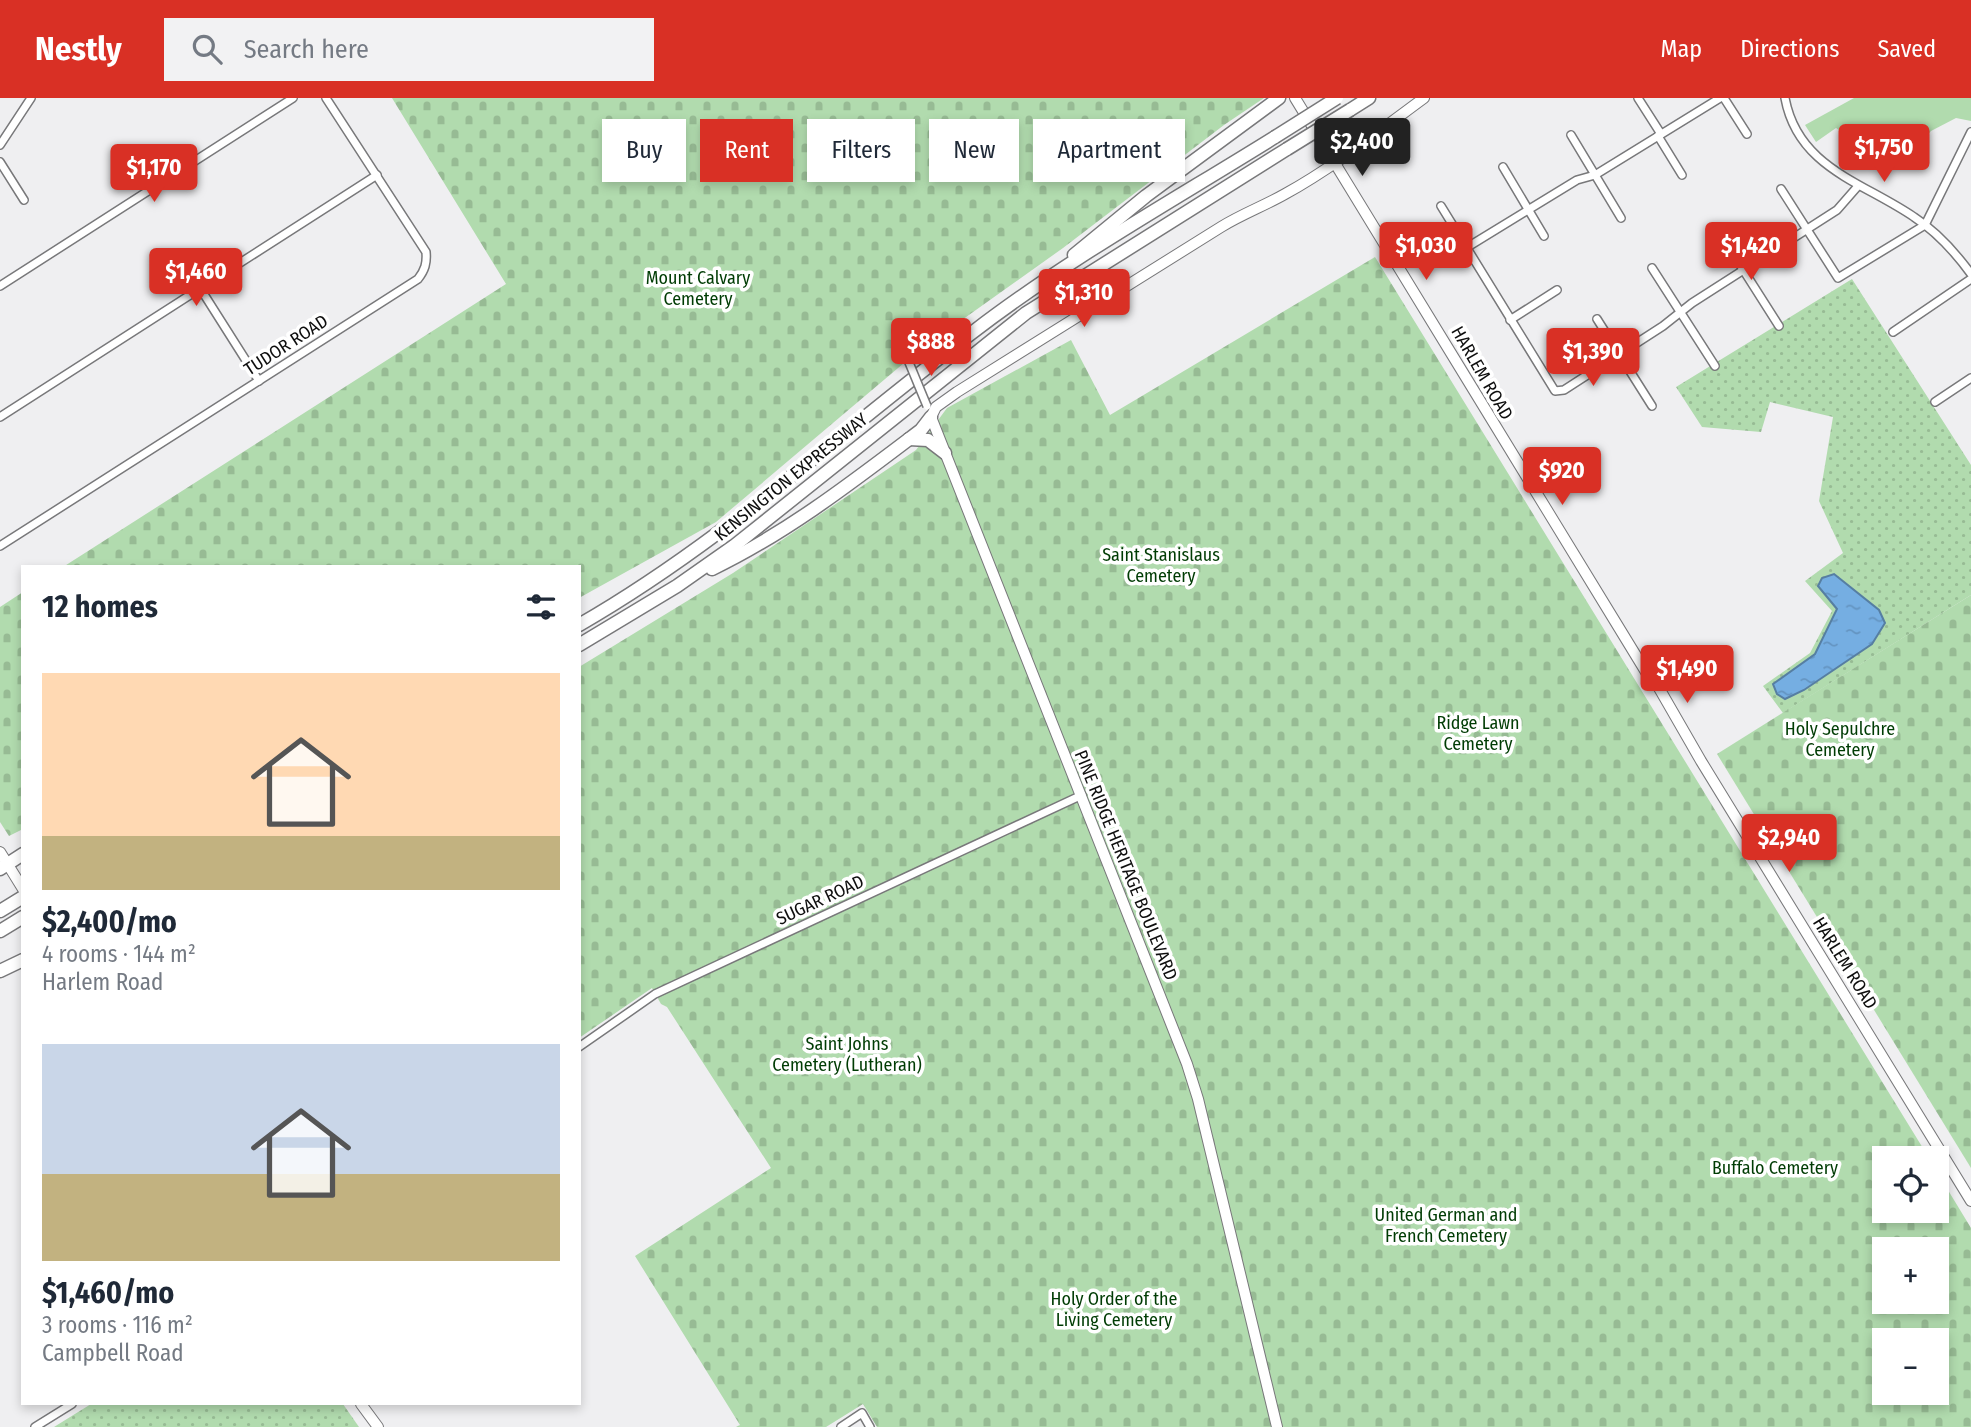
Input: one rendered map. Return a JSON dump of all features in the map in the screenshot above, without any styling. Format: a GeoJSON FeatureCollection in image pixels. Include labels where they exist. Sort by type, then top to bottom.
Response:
{"type":"FeatureCollection","features":[{"type":"Feature","properties":{"kind":"highway"},"geometry":{"type":"LineString","coordinates":[[1045,281],[1146,196],[1279,98]]}},
{"type":"Feature","properties":{"kind":"highway","name":"KENSINGTON EXPRESSWAY"},"geometry":{"type":"LineString","coordinates":[[581,624],[636,592],[705,544],[965,338],[1045,281],[1337,98]]}},
{"type":"Feature","properties":{"kind":"highway","name":"KENSINGTON EXPRESSWAY"},"geometry":{"type":"LineString","coordinates":[[581,644],[677,586],[734,546],[1026,313],[1369,98]]}},
{"type":"Feature","properties":{"kind":"highway"},"geometry":{"type":"LineString","coordinates":[[677,586],[744,554],[792,523],[909,439],[927,424],[929,411]]}},
{"type":"Feature","properties":{"kind":"highway"},"geometry":{"type":"LineString","coordinates":[[909,439],[928,440],[945,453]]}},
{"type":"Feature","properties":{"kind":"highway"},"geometry":{"type":"LineString","coordinates":[[5,866],[21,855]]}},
{"type":"Feature","properties":{"kind":"highway"},"geometry":{"type":"LineString","coordinates":[[0,911],[21,898]]}},
{"type":"Feature","properties":{"kind":"highway"},"geometry":{"type":"LineString","coordinates":[[0,931],[21,918]]}},
{"type":"Feature","properties":{"kind":"highway"},"geometry":{"type":"LineString","coordinates":[[0,971],[21,961]]}},
{"type":"Feature","properties":{"kind":"street"},"geometry":{"type":"LineString","coordinates":[[0,145],[31,98]]}},
{"type":"Feature","properties":{"kind":"street"},"geometry":{"type":"LineString","coordinates":[[0,286],[293,98]]}},
{"type":"Feature","properties":{"kind":"street","name":"TUDOR ROAD"},"geometry":{"type":"LineString","coordinates":[[0,546],[418,279],[423,273],[426,252],[326,98]]}},
{"type":"Feature","properties":{"kind":"street","name":"HARLEM ROAD"},"geometry":{"type":"LineString","coordinates":[[1295,98],[1971,1201]]}},
{"type":"Feature","properties":{"kind":"street"},"geometry":{"type":"LineString","coordinates":[[929,411],[1065,323],[1235,219],[1287,193],[1377,135],[1424,98]]}},
{"type":"Feature","properties":{"kind":"street"},"geometry":{"type":"LineString","coordinates":[[1638,98],[1682,175]]}},
{"type":"Feature","properties":{"kind":"street"},"geometry":{"type":"LineString","coordinates":[[1466,248],[1577,180],[1595,175],[1722,98],[1747,134]]}},
{"type":"Feature","properties":{"kind":"street"},"geometry":{"type":"LineString","coordinates":[[1785,98],[1788,116],[1802,141],[1829,166],[1858,186],[1925,225],[1942,239],[1971,276],[1893,332]]}},
{"type":"Feature","properties":{"kind":"street"},"geometry":{"type":"LineString","coordinates":[[1781,189],[1838,278],[1925,225],[1971,132]]}},
{"type":"Feature","properties":{"kind":"street"},"geometry":{"type":"LineString","coordinates":[[1571,135],[1621,218]]}},
{"type":"Feature","properties":{"kind":"street"},"geometry":{"type":"LineString","coordinates":[[0,162],[24,200]]}},
{"type":"Feature","properties":{"kind":"street"},"geometry":{"type":"LineString","coordinates":[[1503,167],[1544,236]]}},
{"type":"Feature","properties":{"kind":"street"},"geometry":{"type":"LineString","coordinates":[[0,417],[377,175]]}},
{"type":"Feature","properties":{"kind":"street"},"geometry":{"type":"LineString","coordinates":[[1441,206],[1555,391],[1564,390],[1682,313],[1692,303],[1837,210],[1858,186]]}},
{"type":"Feature","properties":{"kind":"street"},"geometry":{"type":"LineString","coordinates":[[1716,227],[1779,326]]}},
{"type":"Feature","properties":{"kind":"street"},"geometry":{"type":"LineString","coordinates":[[1652,268],[1715,366]]}},
{"type":"Feature","properties":{"kind":"street"},"geometry":{"type":"LineString","coordinates":[[200,288],[259,381]]}},
{"type":"Feature","properties":{"kind":"street"},"geometry":{"type":"LineString","coordinates":[[1510,320],[1558,290]]}},
{"type":"Feature","properties":{"kind":"street"},"geometry":{"type":"LineString","coordinates":[[1597,319],[1652,406]]}},
{"type":"Feature","properties":{"kind":"street","name":"PINE RIDGE HERITAGE BOULEVARD"},"geometry":{"type":"LineString","coordinates":[[897,331],[1143,948],[1194,1087],[1277,1427]]}},
{"type":"Feature","properties":{"kind":"street"},"geometry":{"type":"LineString","coordinates":[[1935,402],[1971,378]]}},
{"type":"Feature","properties":{"kind":"street","name":"SUGAR ROAD"},"geometry":{"type":"LineString","coordinates":[[581,1047],[655,995],[1082,795]]}},
{"type":"Feature","properties":{"kind":"street"},"geometry":{"type":"LineString","coordinates":[[0,852],[5,866],[21,886]]}},
{"type":"Feature","properties":{"kind":"street"},"geometry":{"type":"LineString","coordinates":[[35,1427],[70,1405]]}},
{"type":"Feature","properties":{"kind":"street"},"geometry":{"type":"LineString","coordinates":[[361,1405],[378,1427]]}},
{"type":"Feature","properties":{"kind":"street"},"geometry":{"type":"LineString","coordinates":[[841,1427],[862,1413],[870,1427]]}},
{"type":"Feature","properties":{"kind":"green space","name":"Mount Calvary Cemetery"},"geometry":{"type":"Polygon","coordinates":[[[392,98],[1264,98],[1185,155],[1185,119],[1033,119],[1033,182],[1149,182],[1063,248],[917,352],[716,522],[581,597],[581,565],[66,565],[506,284],[392,98]]]}},
{"type":"Feature","properties":{"kind":"green space"},"geometry":{"type":"Polygon","coordinates":[[[1854,98],[1971,98],[1971,121],[1956,118],[1931,131],[1912,152],[1882,158],[1836,128],[1816,142],[1805,125],[1854,98]]]}},
{"type":"Feature","properties":{"kind":"green space"},"geometry":{"type":"Polygon","coordinates":[[[1375,257],[1922,1146],[1872,1146],[1872,1223],[1949,1223],[1949,1192],[1971,1228],[1971,1427],[877,1427],[863,1404],[826,1427],[736,1427],[740,1425],[635,1256],[771,1168],[652,988],[581,1037],[581,666],[733,573],[916,450],[947,408],[1071,340],[1110,415],[1375,257]]]}},
{"type":"Feature","properties":{"kind":"green space"},"geometry":{"type":"Polygon","coordinates":[[[1852,279],[1971,465],[1971,595],[1783,713],[1763,686],[1810,653],[1832,611],[1805,581],[1843,553],[1819,501],[1833,417],[1770,402],[1761,432],[1702,427],[1676,387],[1852,279]]]}},
{"type":"Feature","properties":{"kind":"green space"},"geometry":{"type":"Polygon","coordinates":[[[21,593],[21,830],[9,836],[0,822],[0,607],[21,593]]]}},
{"type":"Feature","properties":{"kind":"green space","name":"Holy Sepulchre Cemetery"},"geometry":{"type":"Polygon","coordinates":[[[1971,595],[1971,1168],[1717,754],[1971,595]]]}},
{"type":"Feature","properties":{"kind":"green space"},"geometry":{"type":"Polygon","coordinates":[[[89,1405],[344,1405],[359,1427],[54,1427],[89,1405]]]}},
{"type":"Feature","properties":{"kind":"water"},"geometry":{"type":"Polygon","coordinates":[[[1834,574],[1879,610],[1885,623],[1872,644],[1804,690],[1785,699],[1777,694],[1773,684],[1815,654],[1837,609],[1818,586],[1822,578],[1834,574]]]}},
{"type":"Feature","properties":{"kind":"park label","name":"Saint Stanislaus Cemetery"},"geometry":{"type":"Point","coordinates":[1161,566]}},
{"type":"Feature","properties":{"kind":"park label","name":"Ridge Lawn Cemetery"},"geometry":{"type":"Point","coordinates":[1478,733]}},
{"type":"Feature","properties":{"kind":"park label","name":"Saint Johns Cemetery (Lutheran)"},"geometry":{"type":"Point","coordinates":[847,1054]}},
{"type":"Feature","properties":{"kind":"park label","name":"Buffalo Cemetery"},"geometry":{"type":"Point","coordinates":[1775,1168]}},
{"type":"Feature","properties":{"kind":"park label","name":"United German and French Cemetery"},"geometry":{"type":"Point","coordinates":[1446,1225]}},
{"type":"Feature","properties":{"kind":"park label","name":"Holy Order of the Living Cemetery"},"geometry":{"type":"Point","coordinates":[1114,1309]}}]}
